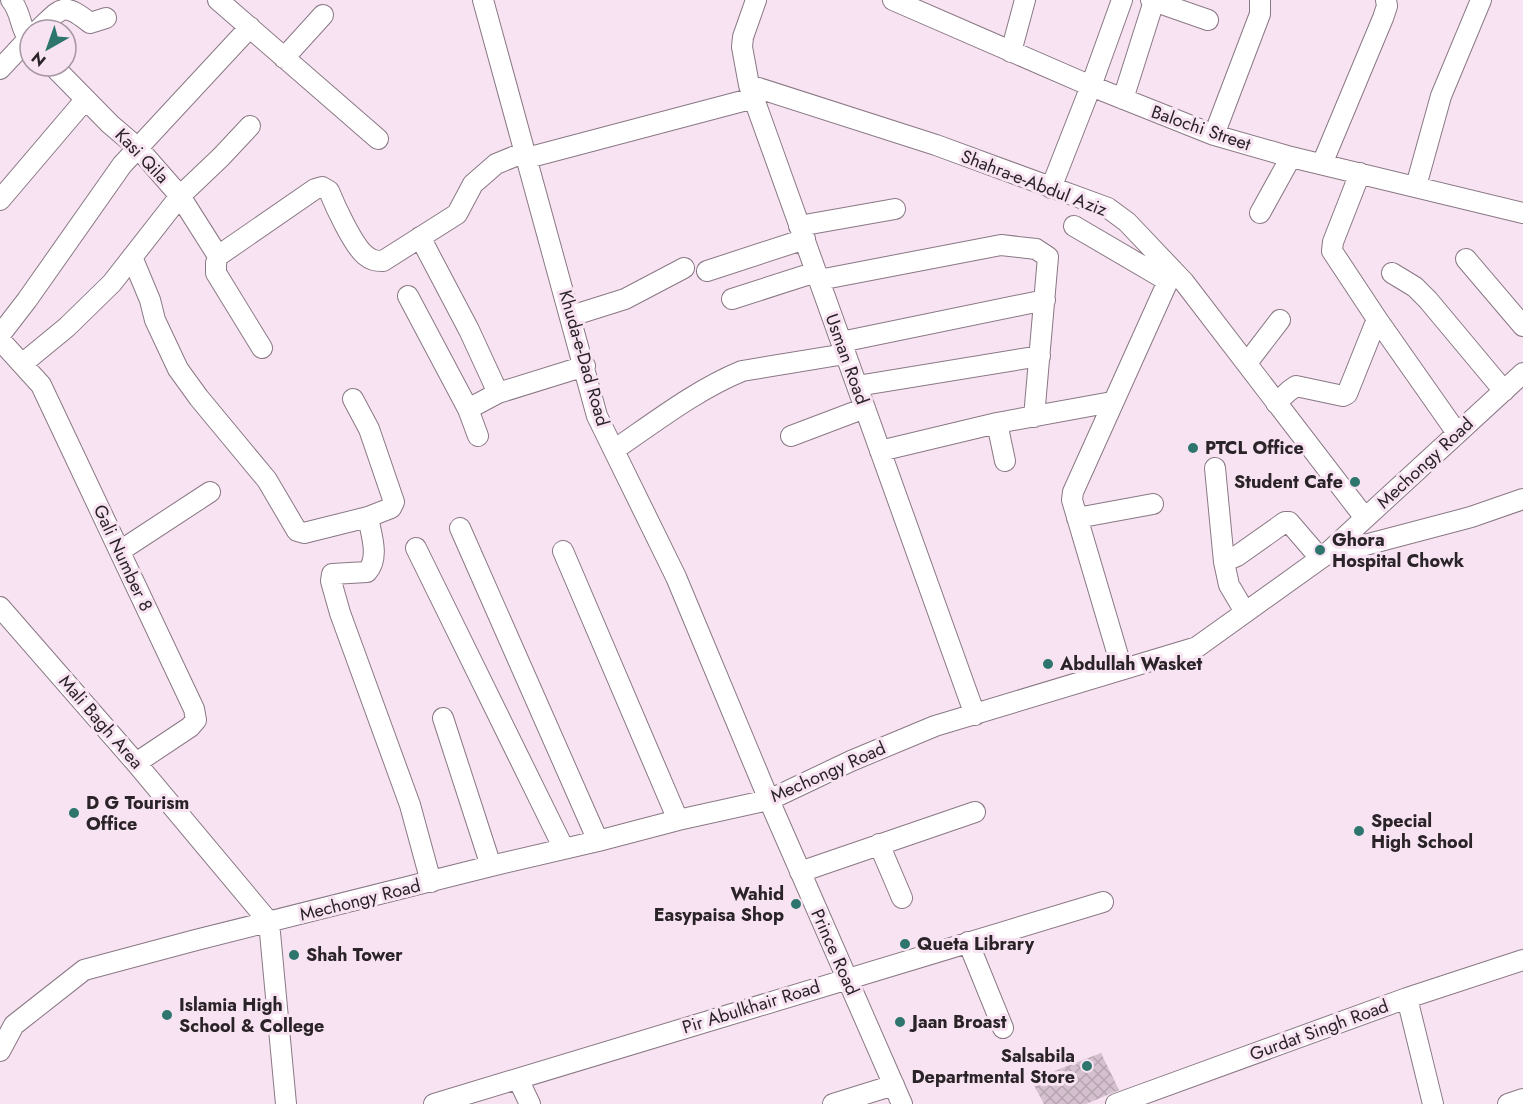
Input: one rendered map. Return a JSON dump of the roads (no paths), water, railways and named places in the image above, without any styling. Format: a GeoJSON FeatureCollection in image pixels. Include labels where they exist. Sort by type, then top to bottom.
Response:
{"type":"FeatureCollection","features":[{"type":"Feature","properties":{"kind":"street"},"geometry":{"type":"LineString","coordinates":[[11,0],[19,9],[20,18]]}},
{"type":"Feature","properties":{"kind":"street"},"geometry":{"type":"LineString","coordinates":[[218,0],[378,139]]}},
{"type":"Feature","properties":{"kind":"street","name":"Khuda-e-Dad Road"},"geometry":{"type":"LineString","coordinates":[[483,0],[597,416],[676,578],[769,800]]}},
{"type":"Feature","properties":{"kind":"street","name":"Usman Road"},"geometry":{"type":"LineString","coordinates":[[756,0],[742,47],[751,91],[975,715]]}},
{"type":"Feature","properties":{"kind":"street","name":"Balochi Street"},"geometry":{"type":"LineString","coordinates":[[893,0],[912,4],[1011,52],[1214,135],[1291,157],[1523,213]]}},
{"type":"Feature","properties":{"kind":"street"},"geometry":{"type":"LineString","coordinates":[[1011,52],[1024,0]]}},
{"type":"Feature","properties":{"kind":"street"},"geometry":{"type":"LineString","coordinates":[[1051,188],[1122,0]]}},
{"type":"Feature","properties":{"kind":"street"},"geometry":{"type":"LineString","coordinates":[[1123,99],[1153,0],[1208,20]]}},
{"type":"Feature","properties":{"kind":"street"},"geometry":{"type":"LineString","coordinates":[[1214,135],[1260,14],[1260,0]]}},
{"type":"Feature","properties":{"kind":"street"},"geometry":{"type":"LineString","coordinates":[[1322,164],[1383,18],[1387,6],[1386,0]]}},
{"type":"Feature","properties":{"kind":"street"},"geometry":{"type":"LineString","coordinates":[[1416,186],[1441,96],[1481,0]]}},
{"type":"Feature","properties":{"kind":"street"},"geometry":{"type":"LineString","coordinates":[[53,18],[63,9],[71,9],[90,23],[106,18]]}},
{"type":"Feature","properties":{"kind":"street"},"geometry":{"type":"LineString","coordinates":[[284,58],[323,15]]}},
{"type":"Feature","properties":{"kind":"street"},"geometry":{"type":"LineString","coordinates":[[0,334],[27,300],[122,165],[250,27]]}},
{"type":"Feature","properties":{"kind":"street"},"geometry":{"type":"LineString","coordinates":[[0,69],[18,51]]}},
{"type":"Feature","properties":{"kind":"street","name":"Kasi Qila"},"geometry":{"type":"LineString","coordinates":[[64,78],[138,148],[180,196],[218,256]]}},
{"type":"Feature","properties":{"kind":"street"},"geometry":{"type":"LineString","coordinates":[[262,348],[216,273],[218,256],[315,189],[322,187],[329,191],[336,209],[363,254],[374,261],[383,261],[457,214],[473,184],[496,164],[751,91]]}},
{"type":"Feature","properties":{"kind":"street","name":"Shahra-e-Abdul Aziz"},"geometry":{"type":"LineString","coordinates":[[751,91],[936,145],[1108,208],[1128,222],[1170,275],[1247,363],[1365,518]]}},
{"type":"Feature","properties":{"kind":"street"},"geometry":{"type":"LineString","coordinates":[[0,200],[85,100]]}},
{"type":"Feature","properties":{"kind":"street"},"geometry":{"type":"LineString","coordinates":[[22,364],[67,327],[112,283],[180,196],[250,126]]}},
{"type":"Feature","properties":{"kind":"street"},"geometry":{"type":"LineString","coordinates":[[1260,213],[1291,157]]}},
{"type":"Feature","properties":{"kind":"street"},"geometry":{"type":"LineString","coordinates":[[1360,173],[1332,250],[1457,433]]}},
{"type":"Feature","properties":{"kind":"street"},"geometry":{"type":"LineString","coordinates":[[707,271],[802,233],[895,209]]}},
{"type":"Feature","properties":{"kind":"street"},"geometry":{"type":"LineString","coordinates":[[1074,226],[1170,275],[1112,402],[1073,492],[1072,500],[1122,669]]}},
{"type":"Feature","properties":{"kind":"street"},"geometry":{"type":"LineString","coordinates":[[420,237],[469,330],[498,393]]}},
{"type":"Feature","properties":{"kind":"street"},"geometry":{"type":"LineString","coordinates":[[732,299],[818,276],[1001,245],[1036,249],[1048,257],[1034,417]]}},
{"type":"Feature","properties":{"kind":"street"},"geometry":{"type":"LineString","coordinates":[[132,257],[150,300],[155,320],[178,369],[267,480],[297,531],[304,533],[368,517],[391,508],[394,501],[369,429],[353,399]]}},
{"type":"Feature","properties":{"kind":"street"},"geometry":{"type":"LineString","coordinates":[[1466,259],[1523,326]]}},
{"type":"Feature","properties":{"kind":"street"},"geometry":{"type":"LineString","coordinates":[[571,316],[625,299],[684,268]]}},
{"type":"Feature","properties":{"kind":"street"},"geometry":{"type":"LineString","coordinates":[[1392,273],[1415,287],[1428,300],[1504,390]]}},
{"type":"Feature","properties":{"kind":"street"},"geometry":{"type":"LineString","coordinates":[[408,296],[468,410],[478,436]]}},
{"type":"Feature","properties":{"kind":"street"},"geometry":{"type":"LineString","coordinates":[[614,450],[709,387],[742,371],[1045,300]]}},
{"type":"Feature","properties":{"kind":"street"},"geometry":{"type":"LineString","coordinates":[[1276,403],[1296,386],[1343,396],[1347,394],[1377,319]]}},
{"type":"Feature","properties":{"kind":"street"},"geometry":{"type":"LineString","coordinates":[[1247,363],[1280,320]]}},
{"type":"Feature","properties":{"kind":"street","name":"Gali Number 8"},"geometry":{"type":"LineString","coordinates":[[0,340],[41,385],[194,709],[196,720],[190,727],[136,763]]}},
{"type":"Feature","properties":{"kind":"street"},"geometry":{"type":"LineString","coordinates":[[857,386],[1040,356]]}},
{"type":"Feature","properties":{"kind":"street"},"geometry":{"type":"LineString","coordinates":[[468,410],[498,393],[585,366]]}},
{"type":"Feature","properties":{"kind":"street","name":"Mechongy Road"},"geometry":{"type":"LineString","coordinates":[[0,1051],[14,1025],[84,970],[491,866],[769,800],[851,761],[925,730],[1197,647],[1322,557],[1523,373]]}},
{"type":"Feature","properties":{"kind":"street"},"geometry":{"type":"LineString","coordinates":[[880,451],[997,423],[1112,402]]}},
{"type":"Feature","properties":{"kind":"street"},"geometry":{"type":"LineString","coordinates":[[791,436],[865,408]]}},
{"type":"Feature","properties":{"kind":"street"},"geometry":{"type":"LineString","coordinates":[[997,423],[1005,461]]}},
{"type":"Feature","properties":{"kind":"street"},"geometry":{"type":"LineString","coordinates":[[1215,468],[1224,562],[1229,585],[1245,612]]}},
{"type":"Feature","properties":{"kind":"street"},"geometry":{"type":"LineString","coordinates":[[120,551],[210,492]]}},
{"type":"Feature","properties":{"kind":"street"},"geometry":{"type":"LineString","coordinates":[[1224,562],[1237,556],[1285,522],[1289,522],[1322,557],[1471,517],[1523,499]]}},
{"type":"Feature","properties":{"kind":"street"},"geometry":{"type":"LineString","coordinates":[[1077,518],[1153,504]]}},
{"type":"Feature","properties":{"kind":"street"},"geometry":{"type":"LineString","coordinates":[[368,517],[373,565],[367,572],[332,574],[331,581],[410,805],[431,882]]}},
{"type":"Feature","properties":{"kind":"street"},"geometry":{"type":"LineString","coordinates":[[460,528],[598,841]]}},
{"type":"Feature","properties":{"kind":"street"},"geometry":{"type":"LineString","coordinates":[[416,548],[564,849]]}},
{"type":"Feature","properties":{"kind":"street"},"geometry":{"type":"LineString","coordinates":[[563,551],[678,820]]}},
{"type":"Feature","properties":{"kind":"street","name":"Mali Bagh Area"},"geometry":{"type":"LineString","coordinates":[[0,607],[136,763],[269,922]]}},
{"type":"Feature","properties":{"kind":"street"},"geometry":{"type":"LineString","coordinates":[[443,718],[491,866]]}},
{"type":"Feature","properties":{"kind":"street","name":"Prince Road"},"geometry":{"type":"LineString","coordinates":[[769,800],[902,1104]]}},
{"type":"Feature","properties":{"kind":"street"},"geometry":{"type":"LineString","coordinates":[[800,872],[975,812]]}},
{"type":"Feature","properties":{"kind":"street"},"geometry":{"type":"LineString","coordinates":[[879,844],[902,898]]}},
{"type":"Feature","properties":{"kind":"street","name":"Pir Abulkhair Road"},"geometry":{"type":"LineString","coordinates":[[434,1104],[1103,902]]}},
{"type":"Feature","properties":{"kind":"street"},"geometry":{"type":"LineString","coordinates":[[269,922],[286,1104]]}},
{"type":"Feature","properties":{"kind":"street"},"geometry":{"type":"LineString","coordinates":[[968,942],[1003,1028]]}},
{"type":"Feature","properties":{"kind":"street","name":"Gurdat Singh Road"},"geometry":{"type":"LineString","coordinates":[[1116,1104],[1407,998],[1523,960]]}},
{"type":"Feature","properties":{"kind":"street"},"geometry":{"type":"LineString","coordinates":[[1407,998],[1432,1104]]}},
{"type":"Feature","properties":{"kind":"street"},"geometry":{"type":"LineString","coordinates":[[518,1078],[530,1104]]}},
{"type":"Feature","properties":{"kind":"street"},"geometry":{"type":"LineString","coordinates":[[834,1104],[894,1085]]}},
{"type":"Feature","properties":{"kind":"street"},"geometry":{"type":"LineString","coordinates":[[1508,1104],[1523,1099]]}},
{"type":"Feature","properties":{"kind":"place","name":"PTCL Office"},"geometry":{"type":"Point","coordinates":[1193,448]}},
{"type":"Feature","properties":{"kind":"place","name":"Student Cafe"},"geometry":{"type":"Point","coordinates":[1355,482]}},
{"type":"Feature","properties":{"kind":"place","name":"Ghora Hospital Chowk"},"geometry":{"type":"Point","coordinates":[1320,550]}},
{"type":"Feature","properties":{"kind":"place","name":"Abdullah Wasket"},"geometry":{"type":"Point","coordinates":[1048,664]}},
{"type":"Feature","properties":{"kind":"place","name":"D G Tourism Office"},"geometry":{"type":"Point","coordinates":[74,813]}},
{"type":"Feature","properties":{"kind":"place","name":"Special High School"},"geometry":{"type":"Point","coordinates":[1359,831]}},
{"type":"Feature","properties":{"kind":"place","name":"Wahid Easypaisa Shop"},"geometry":{"type":"Point","coordinates":[796,904]}},
{"type":"Feature","properties":{"kind":"place","name":"Queta Library"},"geometry":{"type":"Point","coordinates":[905,944]}},
{"type":"Feature","properties":{"kind":"place","name":"Shah Tower"},"geometry":{"type":"Point","coordinates":[294,955]}},
{"type":"Feature","properties":{"kind":"place","name":"Islamia High School & College"},"geometry":{"type":"Point","coordinates":[167,1015]}},
{"type":"Feature","properties":{"kind":"place","name":"Jaan Broast"},"geometry":{"type":"Point","coordinates":[900,1022]}},
{"type":"Feature","properties":{"kind":"place","name":"Salsabila Departmental Store"},"geometry":{"type":"Point","coordinates":[1087,1066]}}]}
